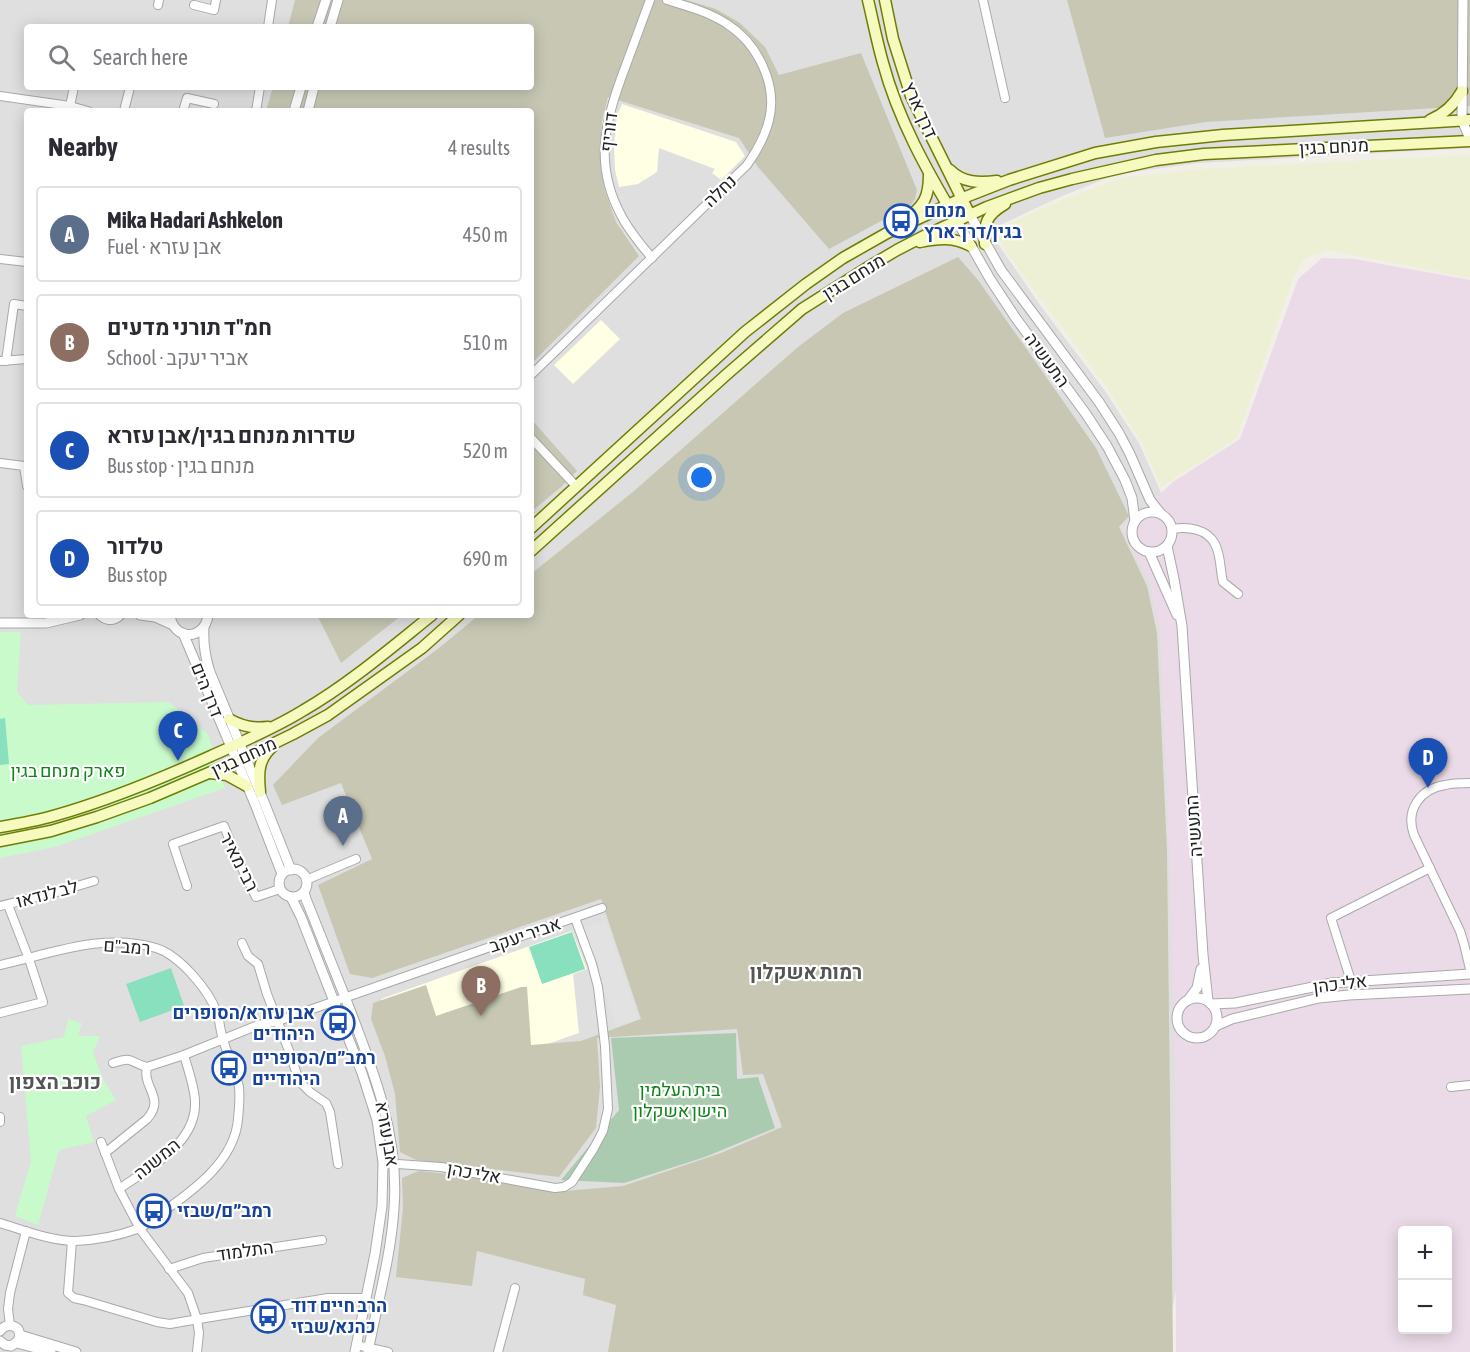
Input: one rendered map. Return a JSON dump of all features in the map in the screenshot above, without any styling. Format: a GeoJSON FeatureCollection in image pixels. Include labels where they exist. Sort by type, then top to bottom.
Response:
{"type":"FeatureCollection","features":[{"type":"Feature","properties":{"kind":"main road","name":"דרך ארץ"},"geometry":{"type":"LineString","coordinates":[[868,0],[883,63],[896,101],[928,171],[947,205]]}},
{"type":"Feature","properties":{"kind":"main road","name":"דרך ארץ"},"geometry":{"type":"LineString","coordinates":[[885,0],[893,39],[911,96],[970,215]]}},
{"type":"Feature","properties":{"kind":"main road"},"geometry":{"type":"LineString","coordinates":[[1422,123],[1448,109],[1462,91]]}},
{"type":"Feature","properties":{"kind":"main road","name":"מנחם בגין"},"geometry":{"type":"LineString","coordinates":[[534,525],[745,332],[843,258],[887,233],[963,198],[1009,180],[1095,153],[1156,142],[1223,135],[1466,120]]}},
{"type":"Feature","properties":{"kind":"main road","name":"מנחם בגין"},"geometry":{"type":"LineString","coordinates":[[534,548],[720,379],[802,309],[897,250],[970,215],[1024,194],[1099,172],[1156,159],[1470,140]]}},
{"type":"Feature","properties":{"kind":"main road"},"geometry":{"type":"LineString","coordinates":[[946,167],[955,176],[972,182],[1009,180]]}},
{"type":"Feature","properties":{"kind":"main road"},"geometry":{"type":"LineString","coordinates":[[887,233],[922,206],[927,196],[928,171]]}},
{"type":"Feature","properties":{"kind":"main road"},"geometry":{"type":"LineString","coordinates":[[986,244],[986,222],[992,214],[1024,194]]}},
{"type":"Feature","properties":{"kind":"main road","name":"התעשיה"},"geometry":{"type":"LineString","coordinates":[[947,205],[957,221]]}},
{"type":"Feature","properties":{"kind":"main road"},"geometry":{"type":"LineString","coordinates":[[897,250],[922,242],[946,238],[959,240],[971,246]]}},
{"type":"Feature","properties":{"kind":"main road","name":"מנחם בגין"},"geometry":{"type":"LineString","coordinates":[[0,827],[53,816],[103,800],[165,777],[277,725],[306,710],[337,689],[428,618]]}},
{"type":"Feature","properties":{"kind":"main road","name":"מנחם בגין"},"geometry":{"type":"LineString","coordinates":[[0,841],[51,831],[97,817],[210,773],[279,741],[328,715],[422,648],[456,618]]}},
{"type":"Feature","properties":{"kind":"main road"},"geometry":{"type":"LineString","coordinates":[[229,719],[238,724],[257,728],[277,725]]}},
{"type":"Feature","properties":{"kind":"main road"},"geometry":{"type":"LineString","coordinates":[[260,792],[260,763],[264,755],[279,741]]}},
{"type":"Feature","properties":{"kind":"main road"},"geometry":{"type":"LineString","coordinates":[[210,773],[227,775],[247,786]]}},
{"type":"Feature","properties":{"kind":"street"},"geometry":{"type":"LineString","coordinates":[[194,5],[214,10],[216,0]]}},
{"type":"Feature","properties":{"kind":"street"},"geometry":{"type":"LineString","coordinates":[[268,24],[272,0]]}},
{"type":"Feature","properties":{"kind":"street"},"geometry":{"type":"LineString","coordinates":[[318,24],[326,0]]}},
{"type":"Feature","properties":{"kind":"street"},"geometry":{"type":"LineString","coordinates":[[331,24],[338,0]]}},
{"type":"Feature","properties":{"kind":"street","name":"דוריף"},"geometry":{"type":"LineString","coordinates":[[650,0],[614,97],[607,124],[605,148],[606,170],[615,201],[631,232],[652,258]]}},
{"type":"Feature","properties":{"kind":"street","name":"נחלה"},"geometry":{"type":"LineString","coordinates":[[534,372],[747,165],[765,134],[771,107],[768,82],[763,67],[747,41],[725,22],[667,0]]}},
{"type":"Feature","properties":{"kind":"street"},"geometry":{"type":"LineString","coordinates":[[983,0],[1005,98]]}},
{"type":"Feature","properties":{"kind":"street"},"geometry":{"type":"LineString","coordinates":[[1463,0],[1462,91],[1470,140]]}},
{"type":"Feature","properties":{"kind":"street"},"geometry":{"type":"LineString","coordinates":[[70,106],[73,90]]}},
{"type":"Feature","properties":{"kind":"street"},"geometry":{"type":"LineString","coordinates":[[125,108],[129,90]]}},
{"type":"Feature","properties":{"kind":"street"},"geometry":{"type":"LineString","coordinates":[[256,108],[260,90]]}},
{"type":"Feature","properties":{"kind":"street"},"geometry":{"type":"LineString","coordinates":[[295,108],[300,90]]}},
{"type":"Feature","properties":{"kind":"street"},"geometry":{"type":"LineString","coordinates":[[309,108],[313,90]]}},
{"type":"Feature","properties":{"kind":"street"},"geometry":{"type":"LineString","coordinates":[[0,96],[76,108]]}},
{"type":"Feature","properties":{"kind":"street"},"geometry":{"type":"LineString","coordinates":[[184,108],[187,98],[214,104]]}},
{"type":"Feature","properties":{"kind":"street","name":"התעשיה"},"geometry":{"type":"LineString","coordinates":[[970,215],[1001,270],[1109,417],[1130,454],[1150,500],[1161,514]]}},
{"type":"Feature","properties":{"kind":"street","name":"התעשיה"},"geometry":{"type":"LineString","coordinates":[[957,221],[1009,308],[1107,446],[1132,498],[1135,521]]}},
{"type":"Feature","properties":{"kind":"street"},"geometry":{"type":"LineString","coordinates":[[0,259],[24,262]]}},
{"type":"Feature","properties":{"kind":"street"},"geometry":{"type":"LineString","coordinates":[[24,306],[14,304],[3,361],[24,359]]}},
{"type":"Feature","properties":{"kind":"street"},"geometry":{"type":"LineString","coordinates":[[534,441],[576,486]]}},
{"type":"Feature","properties":{"kind":"street"},"geometry":{"type":"LineString","coordinates":[[0,463],[24,466]]}},
{"type":"Feature","properties":{"kind":"street"},"geometry":{"type":"LineString","coordinates":[[1145,513],[1161,514],[1169,520],[1173,529],[1171,541],[1162,550],[1149,552],[1142,550],[1134,540],[1132,529],[1135,521],[1145,513]]}},
{"type":"Feature","properties":{"kind":"street"},"geometry":{"type":"LineString","coordinates":[[1173,529],[1184,527],[1206,534],[1215,544],[1223,582],[1238,594]]}},
{"type":"Feature","properties":{"kind":"street","name":"התעשיה"},"geometry":{"type":"LineString","coordinates":[[1167,546],[1182,626],[1203,954],[1210,1002]]}},
{"type":"Feature","properties":{"kind":"street","name":"התעשיה"},"geometry":{"type":"LineString","coordinates":[[1149,552],[1182,626]]}},
{"type":"Feature","properties":{"kind":"street"},"geometry":{"type":"LineString","coordinates":[[0,623],[32,619],[46,623],[67,618]]}},
{"type":"Feature","properties":{"kind":"street"},"geometry":{"type":"LineString","coordinates":[[156,618],[173,625],[183,633],[194,634],[204,627],[207,618]]}},
{"type":"Feature","properties":{"kind":"street"},"geometry":{"type":"LineString","coordinates":[[171,618],[173,625]]}},
{"type":"Feature","properties":{"kind":"street","name":"דרך הים"},"geometry":{"type":"LineString","coordinates":[[204,627],[206,660],[229,719],[235,745]]}},
{"type":"Feature","properties":{"kind":"street","name":"דרך הים"},"geometry":{"type":"LineString","coordinates":[[183,633],[235,745]]}},
{"type":"Feature","properties":{"kind":"street"},"geometry":{"type":"LineString","coordinates":[[235,745],[260,792],[287,872]]}},
{"type":"Feature","properties":{"kind":"street"},"geometry":{"type":"LineString","coordinates":[[241,759],[247,786],[287,872]]}},
{"type":"Feature","properties":{"kind":"street"},"geometry":{"type":"LineString","coordinates":[[1470,783],[1446,784],[1422,796],[1416,803],[1410,820],[1411,828],[1460,931],[1470,969]]}},
{"type":"Feature","properties":{"kind":"street","name":"רבי מאיר"},"geometry":{"type":"LineString","coordinates":[[187,886],[173,844],[224,826],[256,897],[280,889]]}},
{"type":"Feature","properties":{"kind":"street"},"geometry":{"type":"LineString","coordinates":[[306,879],[356,860]]}},
{"type":"Feature","properties":{"kind":"street"},"geometry":{"type":"LineString","coordinates":[[1351,981],[1331,918],[1430,868]]}},
{"type":"Feature","properties":{"kind":"street"},"geometry":{"type":"LineString","coordinates":[[287,872],[300,872],[306,879],[304,892],[298,896],[291,897],[280,889],[279,881],[287,872]]}},
{"type":"Feature","properties":{"kind":"street","name":"לב לנדאו"},"geometry":{"type":"LineString","coordinates":[[4,905],[94,881]]}},
{"type":"Feature","properties":{"kind":"street","name":"אבן עזרא"},"geometry":{"type":"LineString","coordinates":[[304,892],[370,1061],[387,1116],[394,1163],[395,1207],[388,1257],[369,1350]]}},
{"type":"Feature","properties":{"kind":"street","name":"אבן עזרא"},"geometry":{"type":"LineString","coordinates":[[291,897],[309,935],[362,1073],[376,1120],[383,1163],[382,1206],[375,1254],[356,1348]]}},
{"type":"Feature","properties":{"kind":"street"},"geometry":{"type":"LineString","coordinates":[[0,1013],[43,1002],[29,959],[4,905]]}},
{"type":"Feature","properties":{"kind":"street","name":"אביר יעקב"},"geometry":{"type":"LineString","coordinates":[[147,1067],[184,1055],[258,1025],[278,1021],[602,908]]}},
{"type":"Feature","properties":{"kind":"street","name":"אלי כהן"},"geometry":{"type":"LineString","coordinates":[[383,1163],[441,1167],[555,1188],[564,1187],[572,1182],[603,1131],[608,1109],[608,1082],[598,987],[574,918]]}},
{"type":"Feature","properties":{"kind":"street","name":"רמב\"ם"},"geometry":{"type":"LineString","coordinates":[[0,966],[71,948],[106,942],[131,943],[158,949],[181,964],[202,985],[217,1013],[239,1087],[238,1121],[233,1139],[215,1168],[195,1189],[140,1229],[112,1236],[72,1241],[0,1223]]}},
{"type":"Feature","properties":{"kind":"street"},"geometry":{"type":"LineString","coordinates":[[242,943],[248,956],[258,964],[299,1081],[326,1103],[330,1112],[338,1164]]}},
{"type":"Feature","properties":{"kind":"street","name":"התעשיה"},"geometry":{"type":"LineString","coordinates":[[1189,999],[1197,988],[1203,954]]}},
{"type":"Feature","properties":{"kind":"street","name":"אלי כהן"},"geometry":{"type":"LineString","coordinates":[[1210,1002],[1235,1003],[1314,986],[1351,981],[1470,974]]}},
{"type":"Feature","properties":{"kind":"street","name":"אלי כהן"},"geometry":{"type":"LineString","coordinates":[[1216,1026],[1232,1019],[1319,998],[1470,989]]}},
{"type":"Feature","properties":{"kind":"street"},"geometry":{"type":"LineString","coordinates":[[1199,998],[1210,1002],[1217,1014],[1216,1026],[1210,1034],[1201,1038],[1191,1037],[1182,1032],[1178,1022],[1178,1012],[1183,1004],[1189,999],[1199,998]]}},
{"type":"Feature","properties":{"kind":"street","name":"המשנה"},"geometry":{"type":"LineString","coordinates":[[119,1189],[182,1142],[193,1121],[195,1101],[184,1055]]}},
{"type":"Feature","properties":{"kind":"street"},"geometry":{"type":"LineString","coordinates":[[105,1153],[147,1119],[155,1105],[155,1097],[146,1076],[147,1067],[130,1059],[113,1063]]}},
{"type":"Feature","properties":{"kind":"street"},"geometry":{"type":"LineString","coordinates":[[1451,1087],[1470,1085]]}},
{"type":"Feature","properties":{"kind":"street"},"geometry":{"type":"LineString","coordinates":[[0,1117],[0,1122]]}},
{"type":"Feature","properties":{"kind":"street"},"geometry":{"type":"LineString","coordinates":[[101,1142],[119,1189],[140,1229],[188,1293],[197,1319],[199,1333],[197,1352]]}},
{"type":"Feature","properties":{"kind":"street"},"geometry":{"type":"LineString","coordinates":[[10,1325],[8,1309],[10,1293],[26,1231]]}},
{"type":"Feature","properties":{"kind":"street","name":"התלמוד"},"geometry":{"type":"LineString","coordinates":[[169,1269],[203,1258],[322,1240]]}},
{"type":"Feature","properties":{"kind":"street"},"geometry":{"type":"LineString","coordinates":[[72,1241],[68,1293],[74,1298],[163,1323],[170,1324],[328,1298],[366,1298]]}},
{"type":"Feature","properties":{"kind":"street"},"geometry":{"type":"LineString","coordinates":[[498,1352],[515,1288]]}},
{"type":"Feature","properties":{"kind":"street"},"geometry":{"type":"LineString","coordinates":[[0,1331],[4,1326],[16,1327],[18,1339]]}},
{"type":"Feature","properties":{"kind":"street"},"geometry":{"type":"LineString","coordinates":[[1,1343],[11,1346],[18,1339]]}},
{"type":"Feature","properties":{"kind":"street"},"geometry":{"type":"LineString","coordinates":[[18,1339],[51,1352]]}},
{"type":"Feature","properties":{"kind":"street"},"geometry":{"type":"LineString","coordinates":[[18,1339],[76,1352]]}},
{"type":"Feature","properties":{"kind":"street"},"geometry":{"type":"LineString","coordinates":[[356,1348],[388,1352]]}},
{"type":"Feature","properties":{"kind":"shaded area"},"geometry":{"type":"Polygon","coordinates":[[[0,0],[1470,0],[1470,148],[1199,163],[1117,174],[998,226],[996,241],[1040,305],[1105,391],[1139,443],[1163,497],[1180,1271],[1169,1325],[1169,1352],[0,1352],[0,0]]]}},
{"type":"Feature","properties":{"kind":"shaded area"},"geometry":{"type":"Polygon","coordinates":[[[295,0],[686,0],[716,9],[740,23],[765,47],[779,75],[861,53],[917,190],[915,199],[911,205],[829,249],[758,167],[739,138],[608,97],[602,121],[600,154],[605,191],[616,222],[639,256],[534,361],[534,108],[267,108],[272,90],[534,90],[534,24],[289,24],[295,0]]]}},
{"type":"Feature","properties":{"kind":"shaded area"},"geometry":{"type":"Polygon","coordinates":[[[1067,0],[1470,0],[1470,106],[1206,122],[1105,138],[1067,0]]]}},
{"type":"Feature","properties":{"kind":"shaded area"},"geometry":{"type":"Polygon","coordinates":[[[622,104],[736,142],[745,156],[721,180],[712,173],[715,169],[659,148],[657,172],[638,184],[619,187],[615,170],[614,143],[617,116],[622,104]]]}},
{"type":"Feature","properties":{"kind":"shaded area"},"geometry":{"type":"Polygon","coordinates":[[[1470,155],[1470,278],[1328,250],[1304,259],[1293,278],[1237,438],[1161,487],[1142,443],[1106,386],[1009,256],[999,239],[1001,227],[1120,178],[1200,169],[1470,155]]]}},
{"type":"Feature","properties":{"kind":"shaded area","name":"רמות אשקלון"},"geometry":{"type":"Polygon","coordinates":[[[958,257],[978,280],[1096,448],[1129,516],[1119,527],[1147,586],[1157,633],[1167,851],[1173,1352],[608,1352],[616,1305],[583,1295],[585,1279],[477,1251],[472,1286],[396,1277],[403,1208],[402,1178],[419,1171],[565,1191],[623,1186],[721,1153],[782,1127],[763,1074],[743,1075],[737,1029],[597,1038],[600,1087],[596,1128],[559,1177],[416,1160],[400,1152],[395,1094],[385,1056],[371,1019],[373,1003],[426,985],[436,1016],[521,987],[527,987],[531,1045],[581,1041],[641,1019],[601,899],[372,978],[350,974],[318,885],[372,859],[341,783],[282,805],[273,785],[318,738],[439,648],[475,618],[534,618],[534,572],[634,491],[798,347],[843,313],[958,257]]]}},
{"type":"Feature","properties":{"kind":"shaded area"},"geometry":{"type":"Polygon","coordinates":[[[1322,258],[1354,259],[1470,280],[1470,1352],[1176,1352],[1175,1071],[1170,866],[1160,628],[1150,583],[1122,528],[1173,482],[1240,439],[1298,279],[1322,258]]]}},
{"type":"Feature","properties":{"kind":"shaded area"},"geometry":{"type":"Polygon","coordinates":[[[601,320],[620,339],[573,384],[554,365],[601,320]]]}},
{"type":"Feature","properties":{"kind":"shaded area"},"geometry":{"type":"Polygon","coordinates":[[[534,422],[577,471],[534,510],[534,422]]]}},
{"type":"Feature","properties":{"kind":"shaded area"},"geometry":{"type":"Polygon","coordinates":[[[318,618],[398,618],[341,663],[318,618]]]}},
{"type":"Feature","properties":{"kind":"shaded area"},"geometry":{"type":"Polygon","coordinates":[[[606,920],[639,1019],[616,1026],[583,928],[606,920]]]}},
{"type":"Feature","properties":{"kind":"shaded area"},"geometry":{"type":"Polygon","coordinates":[[[572,931],[587,969],[573,974],[579,1033],[407,1093],[381,999],[572,931]]]}},
{"type":"Feature","properties":{"kind":"green space","name":"פארק מנחם בגין"},"geometry":{"type":"Polygon","coordinates":[[[0,632],[21,632],[17,692],[28,705],[169,702],[208,734],[225,788],[55,847],[0,858],[0,632]]]}},
{"type":"Feature","properties":{"kind":"green space"},"geometry":{"type":"Polygon","coordinates":[[[5,718],[9,764],[0,765],[0,719],[5,718]]]}},
{"type":"Feature","properties":{"kind":"green space"},"geometry":{"type":"Polygon","coordinates":[[[572,932],[585,969],[542,984],[529,947],[572,932]]]}},
{"type":"Feature","properties":{"kind":"green space"},"geometry":{"type":"Polygon","coordinates":[[[171,968],[184,1006],[140,1022],[126,984],[171,968]]]}},
{"type":"Feature","properties":{"kind":"green space"},"geometry":{"type":"Polygon","coordinates":[[[68,1019],[82,1023],[78,1036],[100,1036],[93,1053],[104,1081],[116,1100],[86,1116],[94,1142],[59,1150],[38,1225],[15,1216],[31,1161],[21,1046],[64,1037],[68,1019]]]}},
{"type":"Feature","properties":{"kind":"green space","name":"בית העלמין הישן אשקלון"},"geometry":{"type":"Polygon","coordinates":[[[736,1033],[737,1079],[758,1077],[775,1128],[705,1157],[624,1183],[561,1180],[619,1110],[611,1038],[736,1033]]]}},
{"type":"Feature","properties":{"kind":"place","name":"מנחם בגין/דרך ארץ"},"geometry":{"type":"Point","coordinates":[901,221]}},
{"type":"Feature","properties":{"kind":"place","name":"שדרות מנחם בגין/אבן עזרא"},"geometry":{"type":"Point","coordinates":[178,761]}},
{"type":"Feature","properties":{"kind":"place","name":"טלדור"},"geometry":{"type":"Point","coordinates":[1428,788]}},
{"type":"Feature","properties":{"kind":"place","name":"Mika Hadari Ashkelon"},"geometry":{"type":"Point","coordinates":[343,846]}},
{"type":"Feature","properties":{"kind":"place","name":"חמ\"ד תורני מדעים"},"geometry":{"type":"Point","coordinates":[481,1016]}},
{"type":"Feature","properties":{"kind":"place","name":"אבן עזרא/הסופרים היהודים"},"geometry":{"type":"Point","coordinates":[338,1023]}},
{"type":"Feature","properties":{"kind":"place","name":"רמב״ם/הסופרים היהודיים"},"geometry":{"type":"Point","coordinates":[229,1068]}},
{"type":"Feature","properties":{"kind":"place","name":"רמב״ם/שבזי"},"geometry":{"type":"Point","coordinates":[154,1211]}},
{"type":"Feature","properties":{"kind":"place","name":"הרב חיים דוד כהנא/שבזי"},"geometry":{"type":"Point","coordinates":[268,1316]}},
{"type":"Feature","properties":{"kind":"district","name":"רמות אשקלון"},"geometry":{"type":"Point","coordinates":[806,972]}},
{"type":"Feature","properties":{"kind":"district","name":"כוכב הצפון"},"geometry":{"type":"Point","coordinates":[55,1082]}}]}
